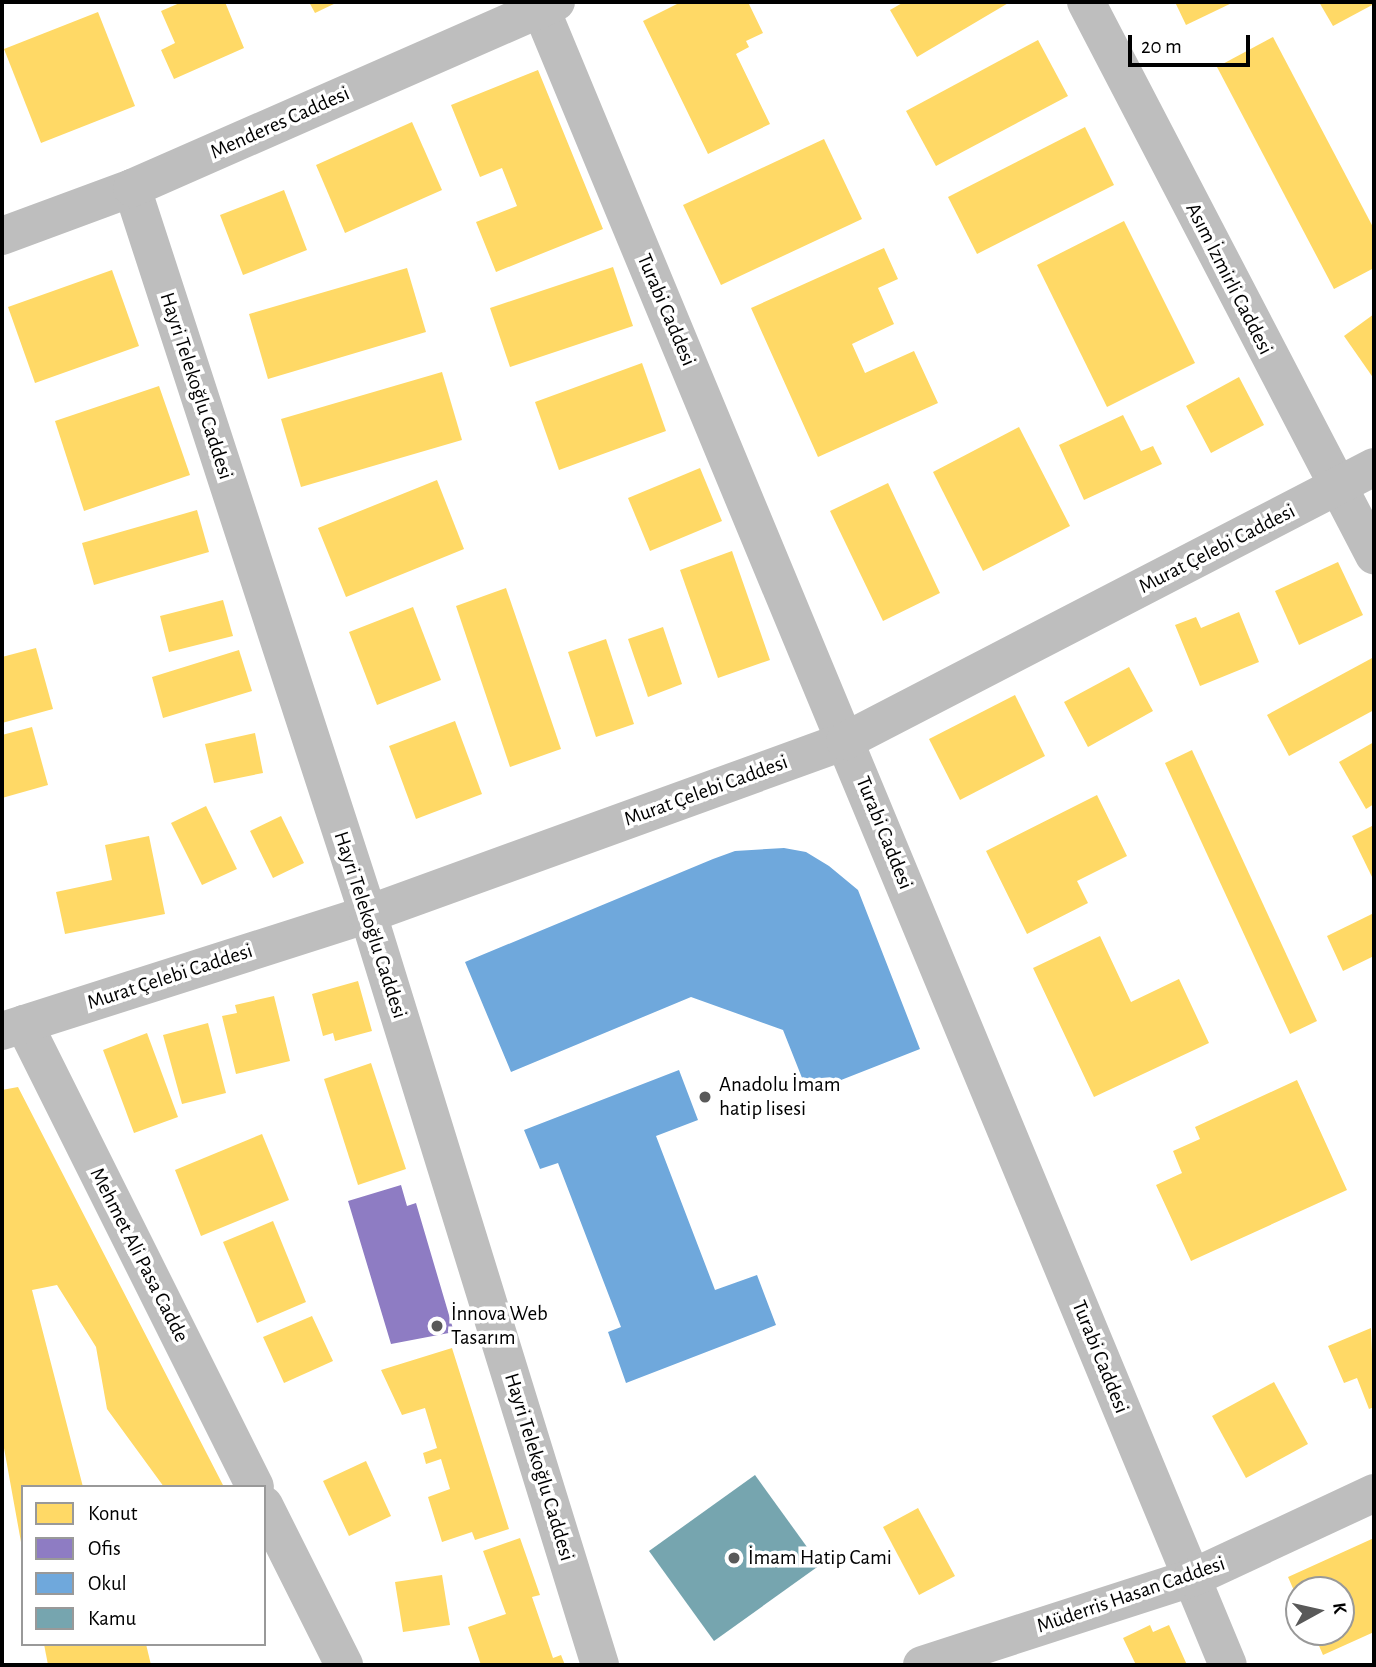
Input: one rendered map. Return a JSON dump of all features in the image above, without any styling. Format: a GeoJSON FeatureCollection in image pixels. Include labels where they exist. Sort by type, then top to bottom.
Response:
{"type":"FeatureCollection","features":[{"type":"Feature","properties":{"kind":"street","name":"Asım İzmirli Caddesi"},"geometry":{"type":"LineString","coordinates":[[1086,2],[1374,555]]}},
{"type":"Feature","properties":{"kind":"street","name":"Menderes Caddesi"},"geometry":{"type":"LineString","coordinates":[[2,236],[132,188],[545,4]]}},
{"type":"Feature","properties":{"kind":"street","name":"Turabi Caddesi"},"geometry":{"type":"LineString","coordinates":[[545,4],[845,741],[1228,1665]]}},
{"type":"Feature","properties":{"kind":"street","name":"Hayri Telekoğlu Caddesi"},"geometry":{"type":"LineString","coordinates":[[132,188],[368,914],[600,1665]]}},
{"type":"Feature","properties":{"kind":"street","name":"Murat Çelebi Caddesi"},"geometry":{"type":"LineString","coordinates":[[13,1027],[368,914],[845,741],[1374,467]]}},
{"type":"Feature","properties":{"kind":"street","name":"Mehmet Ali Pasa Cadde"},"geometry":{"type":"LineString","coordinates":[[13,1027],[254,1485]]}},
{"type":"Feature","properties":{"kind":"street","name":"Müderris Hasan Caddesi"},"geometry":{"type":"LineString","coordinates":[[922,1665],[1192,1578],[1374,1493]]}},
{"type":"Feature","properties":{"kind":"street"},"geometry":{"type":"LineString","coordinates":[[266,1509],[344,1665]]}},
{"type":"Feature","properties":{"kind":"building: Konut"},"geometry":{"type":"Polygon","coordinates":[[[182,2],[225,2],[244,48],[174,79],[161,50],[175,43],[161,11],[182,2]]]}},
{"type":"Feature","properties":{"kind":"building: Konut"},"geometry":{"type":"Polygon","coordinates":[[[309,2],[338,2],[315,13],[309,2]]]}},
{"type":"Feature","properties":{"kind":"building: Konut"},"geometry":{"type":"Polygon","coordinates":[[[681,2],[748,2],[763,33],[746,41],[749,47],[736,54],[770,124],[708,154],[643,21],[681,2]]]}},
{"type":"Feature","properties":{"kind":"building: Konut"},"geometry":{"type":"Polygon","coordinates":[[[904,2],[1010,2],[917,57],[890,10],[904,2]]]}},
{"type":"Feature","properties":{"kind":"building: Konut"},"geometry":{"type":"Polygon","coordinates":[[[1175,2],[1234,2],[1186,25],[1175,2]]]}},
{"type":"Feature","properties":{"kind":"building: Konut"},"geometry":{"type":"Polygon","coordinates":[[[1319,2],[1374,2],[1374,4],[1333,26],[1319,2]]]}},
{"type":"Feature","properties":{"kind":"building: Konut"},"geometry":{"type":"Polygon","coordinates":[[[98,12],[135,106],[41,143],[4,49],[98,12]]]}},
{"type":"Feature","properties":{"kind":"building: Konut"},"geometry":{"type":"Polygon","coordinates":[[[1273,37],[1374,229],[1374,268],[1334,289],[1217,67],[1273,37]]]}},
{"type":"Feature","properties":{"kind":"building: Konut"},"geometry":{"type":"Polygon","coordinates":[[[1038,40],[1068,96],[936,166],[906,111],[1038,40]]]}},
{"type":"Feature","properties":{"kind":"building: Konut"},"geometry":{"type":"Polygon","coordinates":[[[538,70],[603,229],[496,272],[476,222],[517,206],[502,168],[480,177],[451,105],[538,70]]]}},
{"type":"Feature","properties":{"kind":"building: Konut"},"geometry":{"type":"Polygon","coordinates":[[[412,122],[442,190],[345,233],[316,165],[412,122]]]}},
{"type":"Feature","properties":{"kind":"building: Konut"},"geometry":{"type":"Polygon","coordinates":[[[1085,127],[1114,185],[977,254],[948,197],[1085,127]]]}},
{"type":"Feature","properties":{"kind":"building: Konut"},"geometry":{"type":"Polygon","coordinates":[[[824,139],[862,219],[721,285],[683,205],[824,139]]]}},
{"type":"Feature","properties":{"kind":"building: Konut"},"geometry":{"type":"Polygon","coordinates":[[[284,190],[307,250],[243,275],[220,215],[284,190]]]}},
{"type":"Feature","properties":{"kind":"building: Konut"},"geometry":{"type":"Polygon","coordinates":[[[1124,221],[1195,363],[1107,407],[1037,265],[1124,221]]]}},
{"type":"Feature","properties":{"kind":"building: Konut"},"geometry":{"type":"Polygon","coordinates":[[[884,248],[898,279],[878,288],[894,324],[852,344],[865,373],[914,351],[938,403],[818,457],[751,308],[884,248]]]}},
{"type":"Feature","properties":{"kind":"building: Konut"},"geometry":{"type":"Polygon","coordinates":[[[613,267],[633,326],[510,367],[490,308],[613,267]]]}},
{"type":"Feature","properties":{"kind":"building: Konut"},"geometry":{"type":"Polygon","coordinates":[[[407,268],[426,332],[268,379],[249,314],[407,268]]]}},
{"type":"Feature","properties":{"kind":"building: Konut"},"geometry":{"type":"Polygon","coordinates":[[[112,270],[139,346],[35,383],[8,307],[112,270]]]}},
{"type":"Feature","properties":{"kind":"building: Konut"},"geometry":{"type":"Polygon","coordinates":[[[1374,314],[1374,379],[1344,336],[1374,314]]]}},
{"type":"Feature","properties":{"kind":"building: Konut"},"geometry":{"type":"Polygon","coordinates":[[[642,363],[666,431],[559,470],[535,402],[642,363]]]}},
{"type":"Feature","properties":{"kind":"building: Konut"},"geometry":{"type":"Polygon","coordinates":[[[442,372],[462,440],[301,487],[281,419],[442,372]]]}},
{"type":"Feature","properties":{"kind":"building: Konut"},"geometry":{"type":"Polygon","coordinates":[[[1239,377],[1264,425],[1211,453],[1186,406],[1239,377]]]}},
{"type":"Feature","properties":{"kind":"building: Konut"},"geometry":{"type":"Polygon","coordinates":[[[159,386],[190,475],[84,511],[55,421],[159,386]]]}},
{"type":"Feature","properties":{"kind":"building: Konut"},"geometry":{"type":"Polygon","coordinates":[[[1123,415],[1141,451],[1153,446],[1162,464],[1084,500],[1059,445],[1123,415]]]}},
{"type":"Feature","properties":{"kind":"building: Konut"},"geometry":{"type":"Polygon","coordinates":[[[1019,427],[1070,526],[983,571],[933,472],[1019,427]]]}},
{"type":"Feature","properties":{"kind":"building: Konut"},"geometry":{"type":"Polygon","coordinates":[[[700,468],[722,521],[650,551],[628,498],[700,468]]]}},
{"type":"Feature","properties":{"kind":"building: Konut"},"geometry":{"type":"Polygon","coordinates":[[[437,480],[464,549],[346,597],[318,528],[437,480]]]}},
{"type":"Feature","properties":{"kind":"building: Konut"},"geometry":{"type":"Polygon","coordinates":[[[888,483],[940,593],[883,621],[830,511],[888,483]]]}},
{"type":"Feature","properties":{"kind":"building: Konut"},"geometry":{"type":"Polygon","coordinates":[[[197,510],[209,552],[94,585],[82,543],[197,510]]]}},
{"type":"Feature","properties":{"kind":"building: Konut"},"geometry":{"type":"Polygon","coordinates":[[[732,551],[770,660],[718,678],[680,570],[732,551]]]}},
{"type":"Feature","properties":{"kind":"building: Konut"},"geometry":{"type":"Polygon","coordinates":[[[1338,562],[1363,615],[1299,645],[1275,591],[1338,562]]]}},
{"type":"Feature","properties":{"kind":"building: Konut"},"geometry":{"type":"Polygon","coordinates":[[[506,588],[561,749],[510,767],[456,606],[506,588]]]}},
{"type":"Feature","properties":{"kind":"building: Konut"},"geometry":{"type":"Polygon","coordinates":[[[223,600],[233,636],[169,652],[160,616],[223,600]]]}},
{"type":"Feature","properties":{"kind":"building: Konut"},"geometry":{"type":"Polygon","coordinates":[[[413,607],[441,680],[377,705],[349,632],[413,607]]]}},
{"type":"Feature","properties":{"kind":"building: Konut"},"geometry":{"type":"Polygon","coordinates":[[[1239,612],[1259,662],[1200,686],[1175,625],[1196,617],[1201,628],[1239,612]]]}},
{"type":"Feature","properties":{"kind":"building: Konut"},"geometry":{"type":"Polygon","coordinates":[[[663,627],[682,684],[648,697],[628,639],[663,627]]]}},
{"type":"Feature","properties":{"kind":"building: Konut"},"geometry":{"type":"Polygon","coordinates":[[[606,639],[634,724],[596,737],[568,652],[606,639]]]}},
{"type":"Feature","properties":{"kind":"building: Konut"},"geometry":{"type":"Polygon","coordinates":[[[36,648],[53,709],[2,723],[2,657],[36,648]]]}},
{"type":"Feature","properties":{"kind":"building: Konut"},"geometry":{"type":"Polygon","coordinates":[[[239,650],[252,691],[163,718],[152,677],[239,650]]]}},
{"type":"Feature","properties":{"kind":"building: Konut"},"geometry":{"type":"Polygon","coordinates":[[[1374,657],[1374,710],[1289,756],[1267,715],[1374,657]]]}},
{"type":"Feature","properties":{"kind":"building: Konut"},"geometry":{"type":"Polygon","coordinates":[[[1129,667],[1153,711],[1088,747],[1064,702],[1129,667]]]}},
{"type":"Feature","properties":{"kind":"building: Konut"},"geometry":{"type":"Polygon","coordinates":[[[1015,695],[1045,756],[960,800],[929,739],[1015,695]]]}},
{"type":"Feature","properties":{"kind":"building: Konut"},"geometry":{"type":"Polygon","coordinates":[[[455,721],[482,794],[416,819],[389,746],[455,721]]]}},
{"type":"Feature","properties":{"kind":"building: Konut"},"geometry":{"type":"Polygon","coordinates":[[[32,727],[48,785],[2,798],[2,735],[32,727]]]}},
{"type":"Feature","properties":{"kind":"building: Konut"},"geometry":{"type":"Polygon","coordinates":[[[255,733],[263,773],[214,783],[205,744],[255,733]]]}},
{"type":"Feature","properties":{"kind":"building: Konut"},"geometry":{"type":"Polygon","coordinates":[[[1374,742],[1374,804],[1366,809],[1339,762],[1374,742]]]}},
{"type":"Feature","properties":{"kind":"building: Konut"},"geometry":{"type":"Polygon","coordinates":[[[1192,750],[1317,1021],[1290,1034],[1165,763],[1192,750]]]}},
{"type":"Feature","properties":{"kind":"building: Konut"},"geometry":{"type":"Polygon","coordinates":[[[1097,795],[1127,856],[1077,881],[1088,903],[1027,934],[986,851],[1097,795]]]}},
{"type":"Feature","properties":{"kind":"building: Konut"},"geometry":{"type":"Polygon","coordinates":[[[206,806],[237,869],[202,885],[171,823],[206,806]]]}},
{"type":"Feature","properties":{"kind":"building: Konut"},"geometry":{"type":"Polygon","coordinates":[[[281,816],[304,863],[273,878],[250,831],[281,816]]]}},
{"type":"Feature","properties":{"kind":"building: Konut"},"geometry":{"type":"Polygon","coordinates":[[[1374,825],[1374,881],[1352,836],[1374,825]]]}},
{"type":"Feature","properties":{"kind":"building: Konut"},"geometry":{"type":"Polygon","coordinates":[[[149,836],[165,914],[65,934],[56,892],[112,880],[105,845],[149,836]]]}},
{"type":"Feature","properties":{"kind":"building: Konut"},"geometry":{"type":"Polygon","coordinates":[[[1374,913],[1374,956],[1343,971],[1327,936],[1374,913]]]}},
{"type":"Feature","properties":{"kind":"building: Konut"},"geometry":{"type":"Polygon","coordinates":[[[1100,936],[1131,1002],[1179,979],[1209,1043],[1094,1097],[1033,968],[1100,936]]]}},
{"type":"Feature","properties":{"kind":"building: Konut"},"geometry":{"type":"Polygon","coordinates":[[[358,981],[372,1031],[335,1041],[333,1033],[323,1036],[312,994],[358,981]]]}},
{"type":"Feature","properties":{"kind":"building: Konut"},"geometry":{"type":"Polygon","coordinates":[[[274,996],[290,1061],[236,1074],[222,1016],[237,1013],[235,1005],[274,996]]]}},
{"type":"Feature","properties":{"kind":"building: Konut"},"geometry":{"type":"Polygon","coordinates":[[[208,1023],[226,1093],[182,1104],[163,1035],[208,1023]]]}},
{"type":"Feature","properties":{"kind":"building: Konut"},"geometry":{"type":"Polygon","coordinates":[[[147,1033],[178,1117],[134,1133],[103,1050],[147,1033]]]}},
{"type":"Feature","properties":{"kind":"building: Konut"},"geometry":{"type":"Polygon","coordinates":[[[371,1063],[406,1169],[358,1185],[324,1079],[371,1063]]]}},
{"type":"Feature","properties":{"kind":"building: Konut"},"geometry":{"type":"Polygon","coordinates":[[[1297,1080],[1347,1190],[1191,1261],[1156,1185],[1182,1173],[1173,1151],[1200,1139],[1195,1127],[1297,1080]]]}},
{"type":"Feature","properties":{"kind":"building: Konut"},"geometry":{"type":"Polygon","coordinates":[[[18,1087],[223,1485],[163,1485],[107,1409],[96,1347],[57,1285],[32,1290],[82,1485],[21,1485],[21,1542],[2,1437],[2,1090],[18,1087]]]}},
{"type":"Feature","properties":{"kind":"building: Konut"},"geometry":{"type":"Polygon","coordinates":[[[262,1134],[289,1200],[201,1236],[175,1170],[262,1134]]]}},
{"type":"Feature","properties":{"kind":"building: Konut"},"geometry":{"type":"Polygon","coordinates":[[[273,1221],[306,1302],[257,1323],[223,1242],[273,1221]]]}},
{"type":"Feature","properties":{"kind":"building: Konut"},"geometry":{"type":"Polygon","coordinates":[[[312,1316],[333,1361],[284,1383],[263,1337],[312,1316]]]}},
{"type":"Feature","properties":{"kind":"building: Konut"},"geometry":{"type":"Polygon","coordinates":[[[1371,1328],[1374,1407],[1369,1409],[1357,1378],[1344,1383],[1328,1346],[1371,1328]]]}},
{"type":"Feature","properties":{"kind":"building: Konut"},"geometry":{"type":"Polygon","coordinates":[[[452,1348],[509,1529],[475,1540],[472,1532],[442,1542],[428,1497],[450,1489],[441,1459],[426,1464],[423,1453],[437,1448],[425,1408],[402,1415],[381,1370],[452,1348]]]}},
{"type":"Feature","properties":{"kind":"building: Konut"},"geometry":{"type":"Polygon","coordinates":[[[1274,1382],[1308,1444],[1246,1478],[1212,1416],[1274,1382]]]}},
{"type":"Feature","properties":{"kind":"building: Konut"},"geometry":{"type":"Polygon","coordinates":[[[366,1461],[391,1516],[349,1536],[323,1481],[366,1461]]]}},
{"type":"Feature","properties":{"kind":"building: Konut"},"geometry":{"type":"Polygon","coordinates":[[[918,1508],[955,1576],[919,1595],[883,1527],[918,1508]]]}},
{"type":"Feature","properties":{"kind":"building: Konut"},"geometry":{"type":"Polygon","coordinates":[[[520,1538],[540,1595],[532,1597],[553,1658],[561,1655],[565,1665],[481,1665],[468,1627],[506,1614],[483,1551],[520,1538]]]}},
{"type":"Feature","properties":{"kind":"building: Konut"},"geometry":{"type":"Polygon","coordinates":[[[1374,1538],[1374,1632],[1355,1641],[1355,1576],[1290,1576],[1374,1538]]]}},
{"type":"Feature","properties":{"kind":"building: Konut"},"geometry":{"type":"Polygon","coordinates":[[[442,1575],[450,1625],[403,1632],[395,1582],[442,1575]]]}},
{"type":"Feature","properties":{"kind":"building: Konut"},"geometry":{"type":"Polygon","coordinates":[[[1150,1625],[1153,1632],[1169,1625],[1187,1665],[1136,1665],[1123,1638],[1150,1625]]]}},
{"type":"Feature","properties":{"kind":"building: Konut"},"geometry":{"type":"Polygon","coordinates":[[[44,1646],[146,1646],[151,1665],[48,1665],[44,1646]]]}},
{"type":"Feature","properties":{"kind":"building: Konut"},"geometry":{"type":"Polygon","coordinates":[[[1319,1646],[1343,1646],[1323,1655],[1319,1646]]]}},
{"type":"Feature","properties":{"kind":"building: Ofis"},"geometry":{"type":"Polygon","coordinates":[[[401,1185],[407,1206],[416,1203],[454,1332],[391,1344],[348,1201],[401,1185]]]}},
{"type":"Feature","properties":{"kind":"building: Okul"},"geometry":{"type":"Polygon","coordinates":[[[784,848],[806,852],[829,866],[858,890],[920,1049],[808,1093],[783,1030],[691,997],[511,1072],[465,962],[735,851],[784,848]]]}},
{"type":"Feature","properties":{"kind":"building: Okul"},"geometry":{"type":"Polygon","coordinates":[[[679,1070],[698,1120],[656,1136],[715,1290],[757,1275],[776,1325],[626,1383],[608,1332],[621,1327],[558,1163],[540,1169],[524,1130],[679,1070]]]}},
{"type":"Feature","properties":{"kind":"building: Kamu","name":"İmam Hatip Cami"},"geometry":{"type":"Polygon","coordinates":[[[755,1475],[820,1565],[714,1641],[649,1551],[755,1475]]]}},
{"type":"Feature","properties":{"kind":"place","name":"Anadolu İmam hatip lisesi"},"geometry":{"type":"Point","coordinates":[705,1097]}},
{"type":"Feature","properties":{"kind":"place","name":"İnnova Web Tasarım"},"geometry":{"type":"Point","coordinates":[437,1326]}},
{"type":"Feature","properties":{"kind":"place","name":"İmam Hatip Cami"},"geometry":{"type":"Point","coordinates":[734,1558]}}]}
